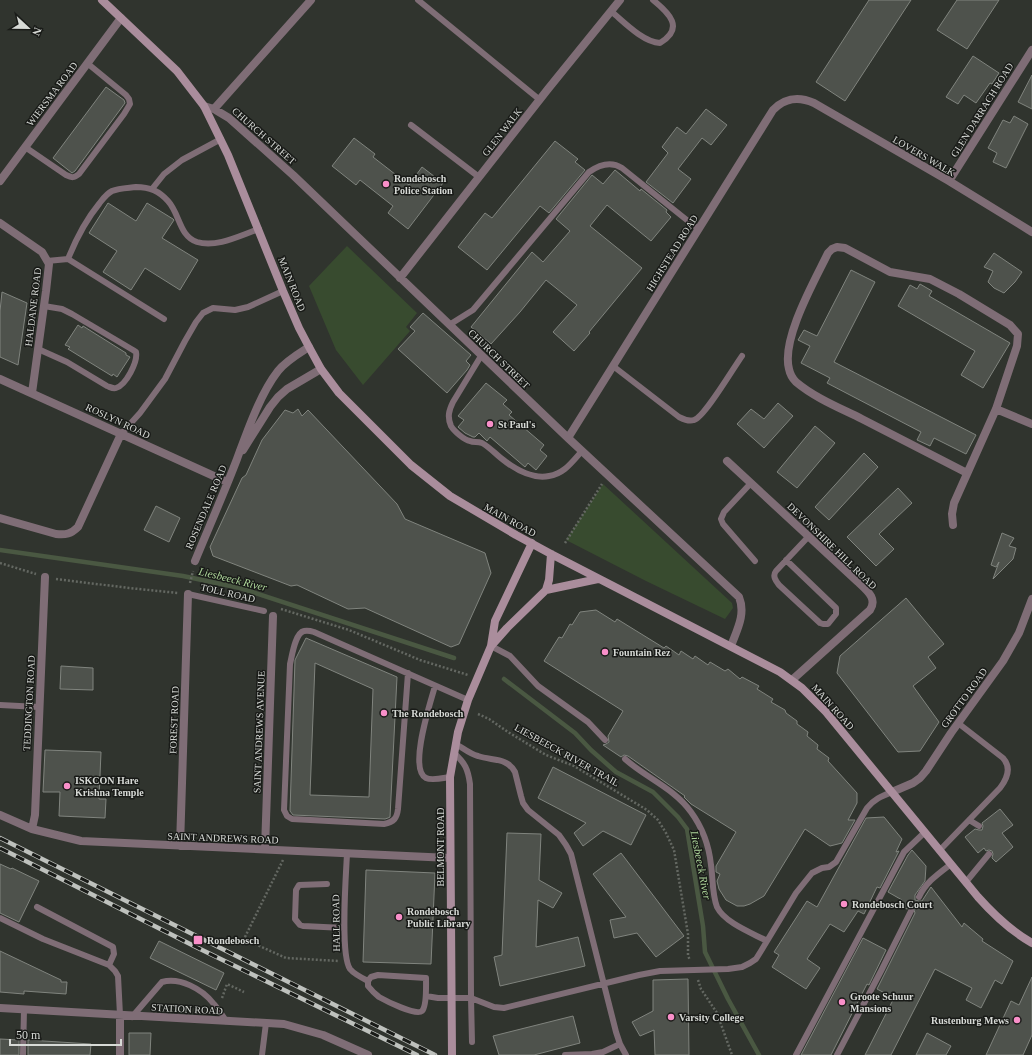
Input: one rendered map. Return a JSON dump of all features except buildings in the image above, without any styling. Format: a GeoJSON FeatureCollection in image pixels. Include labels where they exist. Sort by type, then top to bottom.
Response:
{"type":"FeatureCollection","features":[{"type":"Feature","properties":{"kind":"main road","name":"MAIN ROAD"},"geometry":{"type":"LineString","coordinates":[[102,0],[177,71],[204,106],[221,139],[299,328],[322,369],[339,393],[411,465],[430,481],[470,508],[551,554],[768,665],[792,680],[820,705],[992,913],[1011,929],[1032,942]]}},
{"type":"Feature","properties":{"kind":"main road","name":"BELMONT ROAD"},"geometry":{"type":"LineString","coordinates":[[452,1055],[450,778],[456,744],[468,700],[491,646],[495,621],[532,543]]}},
{"type":"Feature","properties":{"kind":"main road"},"geometry":{"type":"LineString","coordinates":[[551,554],[549,580],[546,590],[598,579]]}},
{"type":"Feature","properties":{"kind":"main road","name":"BELMONT ROAD"},"geometry":{"type":"LineString","coordinates":[[491,646],[546,590]]}},
{"type":"Feature","properties":{"kind":"street"},"geometry":{"type":"LineString","coordinates":[[214,109],[311,0]]}},
{"type":"Feature","properties":{"kind":"street","name":"GLEN WALK"},"geometry":{"type":"LineString","coordinates":[[400,278],[620,0]]}},
{"type":"Feature","properties":{"kind":"street","name":"WIERSMA ROAD"},"geometry":{"type":"LineString","coordinates":[[0,181],[121,18]]}},
{"type":"Feature","properties":{"kind":"street","name":"GLEN DARRACH ROAD"},"geometry":{"type":"LineString","coordinates":[[949,181],[1032,50]]}},
{"type":"Feature","properties":{"kind":"street","name":"HIGHSTEAD ROAD"},"geometry":{"type":"LineString","coordinates":[[568,438],[773,110],[782,102],[790,99],[805,99]]}},
{"type":"Feature","properties":{"kind":"street","name":"LOVERS WALK"},"geometry":{"type":"LineString","coordinates":[[805,99],[949,181],[1032,232]]}},
{"type":"Feature","properties":{"kind":"street","name":"CHURCH STREET"},"geometry":{"type":"LineString","coordinates":[[204,106],[214,109],[230,118],[271,155],[481,356],[739,597],[742,605],[742,612],[731,646]]}},
{"type":"Feature","properties":{"kind":"street","name":"HALDANE ROAD"},"geometry":{"type":"LineString","coordinates":[[0,223],[42,252],[49,264],[32,393]]}},
{"type":"Feature","properties":{"kind":"street"},"geometry":{"type":"LineString","coordinates":[[954,524],[952,514],[954,502],[996,409],[1017,346],[1018,337],[1015,329],[938,282],[924,277],[890,272],[845,248],[836,247],[832,249],[828,253],[804,302],[790,342],[788,367],[792,377],[796,382],[820,398],[967,472]]}},
{"type":"Feature","properties":{"kind":"street","name":"ROSENDALE ROAD"},"geometry":{"type":"LineString","coordinates":[[194,565],[248,429],[274,377],[287,362],[309,347]]}},
{"type":"Feature","properties":{"kind":"street","name":"ROSENDALE ROAD"},"geometry":{"type":"LineString","coordinates":[[236,460],[278,397],[287,389],[322,369]]}},
{"type":"Feature","properties":{"kind":"street","name":"ROSLYN ROAD"},"geometry":{"type":"LineString","coordinates":[[0,379],[227,482]]}},
{"type":"Feature","properties":{"kind":"street"},"geometry":{"type":"LineString","coordinates":[[996,409],[1032,424]]}},
{"type":"Feature","properties":{"kind":"street"},"geometry":{"type":"LineString","coordinates":[[0,518],[56,534],[65,535],[73,532],[78,527],[121,434]]}},
{"type":"Feature","properties":{"kind":"street","name":"DEVONSHIRE HILL ROAD"},"geometry":{"type":"LineString","coordinates":[[727,461],[869,592],[873,602],[870,610],[792,680]]}},
{"type":"Feature","properties":{"kind":"street","name":"TEDDINGTON ROAD"},"geometry":{"type":"LineString","coordinates":[[32,830],[35,815],[45,577]]}},
{"type":"Feature","properties":{"kind":"street","name":"FOREST ROAD"},"geometry":{"type":"LineString","coordinates":[[180,846],[188,591]]}},
{"type":"Feature","properties":{"kind":"street","name":"GROTTO ROAD"},"geometry":{"type":"LineString","coordinates":[[892,792],[920,778],[926,771],[1003,661],[1019,633],[1032,599]]}},
{"type":"Feature","properties":{"kind":"street","name":"SAINT ANDREWS AVENUE"},"geometry":{"type":"LineString","coordinates":[[265,849],[273,616]]}},
{"type":"Feature","properties":{"kind":"street","name":"SAINT ANDREWS ROAD"},"geometry":{"type":"LineString","coordinates":[[0,815],[32,830],[81,841],[450,858]]}},
{"type":"Feature","properties":{"kind":"street","name":"STATION ROAD"},"geometry":{"type":"LineString","coordinates":[[0,1008],[132,1017],[284,1024],[303,1028],[339,1041],[368,1055]]}},
{"type":"Feature","properties":{"kind":"street"},"geometry":{"type":"LineString","coordinates":[[120,1015],[120,1055]]}},
{"type":"Feature","properties":{"kind":"lane"},"geometry":{"type":"LineString","coordinates":[[418,0],[540,100]]}},
{"type":"Feature","properties":{"kind":"lane"},"geometry":{"type":"LineString","coordinates":[[612,12],[643,37],[650,41],[660,43],[667,38],[673,28],[673,23],[672,18],[667,12],[653,0]]}},
{"type":"Feature","properties":{"kind":"lane"},"geometry":{"type":"LineString","coordinates":[[25,147],[66,175],[72,178],[76,177],[124,114],[130,104],[129,99],[87,64]]}},
{"type":"Feature","properties":{"kind":"lane"},"geometry":{"type":"LineString","coordinates":[[411,125],[479,178]]}},
{"type":"Feature","properties":{"kind":"lane"},"geometry":{"type":"LineString","coordinates":[[152,189],[164,174],[182,160],[221,139]]}},
{"type":"Feature","properties":{"kind":"lane"},"geometry":{"type":"LineString","coordinates":[[449,325],[466,316],[473,310],[589,172],[600,165],[612,164],[622,168],[698,230]]}},
{"type":"Feature","properties":{"kind":"lane"},"geometry":{"type":"LineString","coordinates":[[68,259],[77,237],[89,216],[106,195],[112,191],[125,188],[144,187],[157,191],[174,208],[186,235],[195,241],[208,244],[223,242],[259,229]]}},
{"type":"Feature","properties":{"kind":"lane"},"geometry":{"type":"LineString","coordinates":[[47,261],[68,259],[164,318]]}},
{"type":"Feature","properties":{"kind":"lane"},"geometry":{"type":"LineString","coordinates":[[121,434],[140,414],[164,379],[196,322],[203,313],[213,308],[235,310],[248,307],[283,291]]}},
{"type":"Feature","properties":{"kind":"lane"},"geometry":{"type":"LineString","coordinates":[[38,349],[54,355],[113,388],[120,386],[125,381],[137,359],[136,352],[79,318],[62,309],[44,306]]}},
{"type":"Feature","properties":{"kind":"lane"},"geometry":{"type":"LineString","coordinates":[[481,356],[449,410],[448,417],[452,427],[457,432],[469,441],[483,444],[510,465],[537,476],[549,476],[562,471],[582,451]]}},
{"type":"Feature","properties":{"kind":"lane"},"geometry":{"type":"LineString","coordinates":[[613,366],[679,417],[689,421],[694,420],[703,413],[742,356]]}},
{"type":"Feature","properties":{"kind":"lane"},"geometry":{"type":"LineString","coordinates":[[751,483],[724,512],[722,520],[723,524],[755,561]]}},
{"type":"Feature","properties":{"kind":"lane"},"geometry":{"type":"LineString","coordinates":[[786,560],[836,608],[836,614],[828,624],[820,623],[776,581],[775,573],[786,560],[809,536]]}},
{"type":"Feature","properties":{"kind":"lane","name":"TOLL ROAD"},"geometry":{"type":"LineString","coordinates":[[188,591],[264,611]]}},
{"type":"Feature","properties":{"kind":"lane"},"geometry":{"type":"LineString","coordinates":[[408,673],[398,809],[396,818],[389,823],[384,824],[292,819],[286,816],[284,810],[290,664],[295,643],[299,635],[305,630],[314,632],[408,673],[435,686],[468,700]]}},
{"type":"Feature","properties":{"kind":"lane"},"geometry":{"type":"LineString","coordinates":[[491,646],[510,656],[538,686],[588,722],[605,740]]}},
{"type":"Feature","properties":{"kind":"lane"},"geometry":{"type":"LineString","coordinates":[[435,686],[421,739],[419,761],[420,769],[422,775],[426,778],[450,778]]}},
{"type":"Feature","properties":{"kind":"lane"},"geometry":{"type":"LineString","coordinates":[[0,705],[39,707]]}},
{"type":"Feature","properties":{"kind":"lane"},"geometry":{"type":"LineString","coordinates":[[940,850],[1006,781],[1008,770],[1006,762],[1003,758],[958,724]]}},
{"type":"Feature","properties":{"kind":"lane"},"geometry":{"type":"LineString","coordinates":[[456,744],[473,754],[504,761],[512,767],[515,772],[525,806],[534,816],[559,835],[566,845],[570,854],[620,1044],[626,1055]]}},
{"type":"Feature","properties":{"kind":"lane"},"geometry":{"type":"LineString","coordinates":[[454,753],[463,761],[468,770],[470,784],[472,1042]]}},
{"type":"Feature","properties":{"kind":"lane"},"geometry":{"type":"LineString","coordinates":[[625,759],[679,797],[691,812],[708,847],[714,895],[718,907],[722,913],[735,924],[767,941]]}},
{"type":"Feature","properties":{"kind":"lane"},"geometry":{"type":"LineString","coordinates":[[368,981],[371,977],[383,975],[426,978],[426,996],[438,998],[471,998],[494,1007],[504,1008],[660,971],[695,971],[742,967],[756,959],[796,893],[812,873],[822,868],[829,867],[836,862],[868,806],[877,798],[892,792]]}},
{"type":"Feature","properties":{"kind":"lane"},"geometry":{"type":"LineString","coordinates":[[969,820],[979,826]]}},
{"type":"Feature","properties":{"kind":"lane"},"geometry":{"type":"LineString","coordinates":[[796,1055],[902,856],[908,847],[925,832]]}},
{"type":"Feature","properties":{"kind":"lane","name":"HALL ROAD"},"geometry":{"type":"LineString","coordinates":[[347,854],[344,928],[347,962],[350,969],[368,981],[368,986],[379,997],[409,1011],[421,1012],[424,1009],[426,996]]}},
{"type":"Feature","properties":{"kind":"lane"},"geometry":{"type":"LineString","coordinates":[[966,882],[989,854]]}},
{"type":"Feature","properties":{"kind":"lane"},"geometry":{"type":"LineString","coordinates":[[918,897],[930,880],[951,864]]}},
{"type":"Feature","properties":{"kind":"lane"},"geometry":{"type":"LineString","coordinates":[[327,884],[299,885],[296,890],[295,919],[302,926],[344,928]]}},
{"type":"Feature","properties":{"kind":"lane"},"geometry":{"type":"LineString","coordinates":[[37,907],[113,946],[114,954],[109,966]]}},
{"type":"Feature","properties":{"kind":"lane"},"geometry":{"type":"LineString","coordinates":[[837,1055],[911,911]]}},
{"type":"Feature","properties":{"kind":"lane"},"geometry":{"type":"LineString","coordinates":[[0,918],[43,939],[109,966],[118,976],[120,1015]]}},
{"type":"Feature","properties":{"kind":"lane"},"geometry":{"type":"LineString","coordinates":[[132,1017],[162,982],[170,980],[178,981],[204,994],[213,1002],[226,1021]]}},
{"type":"Feature","properties":{"kind":"lane"},"geometry":{"type":"LineString","coordinates":[[23,1055],[24,1010]]}},
{"type":"Feature","properties":{"kind":"lane"},"geometry":{"type":"LineString","coordinates":[[262,1055],[263,1023]]}},
{"type":"Feature","properties":{"kind":"lane"},"geometry":{"type":"LineString","coordinates":[[565,1055],[603,1052],[620,1044]]}},
{"type":"Feature","properties":{"kind":"path"},"geometry":{"type":"LineString","coordinates":[[565,543],[602,484],[609,476]]}},
{"type":"Feature","properties":{"kind":"path"},"geometry":{"type":"LineString","coordinates":[[188,591],[194,565]]}},
{"type":"Feature","properties":{"kind":"path","name":"LIESBEECK RIVER TRAIL"},"geometry":{"type":"LineString","coordinates":[[478,714],[489,719],[546,755],[574,766],[647,810],[658,820],[674,850],[688,934],[688,956],[701,990],[717,1013],[732,1055]]}},
{"type":"Feature","properties":{"kind":"path"},"geometry":{"type":"LineString","coordinates":[[288,851],[244,939],[286,958],[347,962]]}},
{"type":"Feature","properties":{"kind":"path"},"geometry":{"type":"LineString","coordinates":[[218,1010],[227,984],[244,992]]}},
{"type":"Feature","properties":{"kind":"green space"},"geometry":{"type":"Polygon","coordinates":[[[347,246],[417,313],[406,327],[410,331],[363,385],[336,350],[309,286],[347,246]]]}},
{"type":"Feature","properties":{"kind":"green space"},"geometry":{"type":"Polygon","coordinates":[[[603,484],[732,603],[733,608],[725,619],[566,540],[603,484]]]}},
{"type":"Feature","properties":{"kind":"waterway","name":"Liesbeeck River"},"geometry":{"type":"LineString","coordinates":[[0,550],[183,576],[240,588],[454,658]]}},
{"type":"Feature","properties":{"kind":"waterway","name":"Liesbeeck River"},"geometry":{"type":"LineString","coordinates":[[504,679],[575,733],[591,750],[616,772],[653,792],[678,817],[687,829],[703,926],[705,952],[728,999],[759,1055]]}},
{"type":"Feature","properties":{"kind":"railway"},"geometry":{"type":"LineString","coordinates":[[0,838],[435,1055]]}},
{"type":"Feature","properties":{"kind":"railway"},"geometry":{"type":"LineString","coordinates":[[0,848],[196,947],[417,1055]]}},
{"type":"Feature","properties":{"kind":"place","name":"Rondebosch Police Station"},"geometry":{"type":"Point","coordinates":[386,184]}},
{"type":"Feature","properties":{"kind":"place","name":"St Paul's"},"geometry":{"type":"Point","coordinates":[490,424]}},
{"type":"Feature","properties":{"kind":"place","name":"Fountain Rez"},"geometry":{"type":"Point","coordinates":[605,652]}},
{"type":"Feature","properties":{"kind":"place","name":"The Rondebosch"},"geometry":{"type":"Point","coordinates":[384,713]}},
{"type":"Feature","properties":{"kind":"place","name":"ISKCON Hare Krishna Temple"},"geometry":{"type":"Point","coordinates":[67,786]}},
{"type":"Feature","properties":{"kind":"place","name":"Rondebosch Court"},"geometry":{"type":"Point","coordinates":[844,904]}},
{"type":"Feature","properties":{"kind":"place","name":"Rondebosch Public Library"},"geometry":{"type":"Point","coordinates":[399,917]}},
{"type":"Feature","properties":{"kind":"place","name":"Rondebosch"},"geometry":{"type":"Point","coordinates":[198,940]}},
{"type":"Feature","properties":{"kind":"place","name":"Groote Schuur Mansions"},"geometry":{"type":"Point","coordinates":[842,1002]}},
{"type":"Feature","properties":{"kind":"place","name":"Varsity College"},"geometry":{"type":"Point","coordinates":[671,1017]}},
{"type":"Feature","properties":{"kind":"place","name":"Rustenburg Mews"},"geometry":{"type":"Point","coordinates":[1017,1020]}}]}
